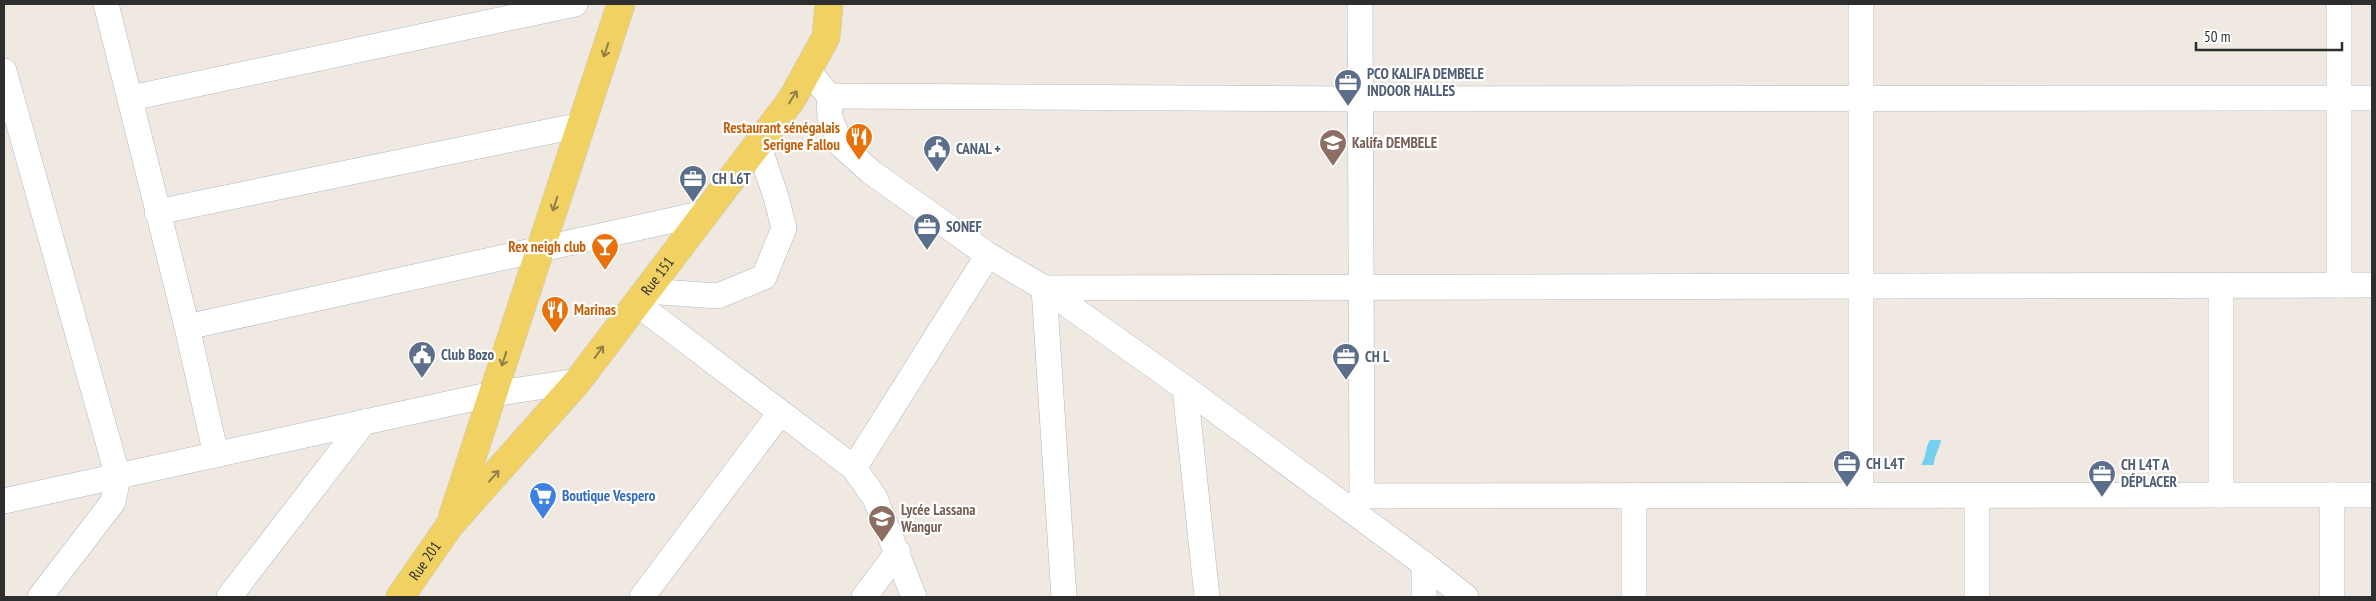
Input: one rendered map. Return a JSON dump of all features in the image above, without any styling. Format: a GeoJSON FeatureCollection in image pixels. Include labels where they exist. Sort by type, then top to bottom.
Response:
{"type":"FeatureCollection","features":[{"type":"Feature","properties":{"kind":"main road"},"geometry":{"type":"LineString","coordinates":[[450,525],[621,4]]}},
{"type":"Feature","properties":{"kind":"main road","name":"Rue 151"},"geometry":{"type":"LineString","coordinates":[[450,525],[578,381],[792,99],[826,37],[829,4]]}},
{"type":"Feature","properties":{"kind":"main road","name":"Rue 201"},"geometry":{"type":"LineString","coordinates":[[400,597],[450,525]]}},
{"type":"Feature","properties":{"kind":"street"},"geometry":{"type":"LineString","coordinates":[[106,4],[187,327],[216,456]]}},
{"type":"Feature","properties":{"kind":"street"},"geometry":{"type":"LineString","coordinates":[[131,98],[574,4]]}},
{"type":"Feature","properties":{"kind":"street"},"geometry":{"type":"LineString","coordinates":[[1357,503],[1362,286],[1360,4]]}},
{"type":"Feature","properties":{"kind":"street"},"geometry":{"type":"LineString","coordinates":[[1861,4],[1861,496]]}},
{"type":"Feature","properties":{"kind":"street"},"geometry":{"type":"LineString","coordinates":[[2340,4],[2340,285]]}},
{"type":"Feature","properties":{"kind":"street"},"geometry":{"type":"LineString","coordinates":[[808,70],[829,96],[830,118],[841,145],[871,172],[988,255],[1044,288],[1185,388],[1357,503],[1424,564],[1466,597]]}},
{"type":"Feature","properties":{"kind":"street"},"geometry":{"type":"LineString","coordinates":[[4,71],[118,477],[114,502],[40,597]]}},
{"type":"Feature","properties":{"kind":"street"},"geometry":{"type":"LineString","coordinates":[[829,96],[1361,99],[2372,98]]}},
{"type":"Feature","properties":{"kind":"street"},"geometry":{"type":"LineString","coordinates":[[157,212],[581,125]]}},
{"type":"Feature","properties":{"kind":"street"},"geometry":{"type":"LineString","coordinates":[[641,297],[718,296],[764,277],[784,228],[776,197],[758,144]]}},
{"type":"Feature","properties":{"kind":"street"},"geometry":{"type":"LineString","coordinates":[[187,327],[540,251],[705,213]]}},
{"type":"Feature","properties":{"kind":"street"},"geometry":{"type":"LineString","coordinates":[[854,468],[988,255]]}},
{"type":"Feature","properties":{"kind":"street"},"geometry":{"type":"LineString","coordinates":[[2221,285],[2221,495]]}},
{"type":"Feature","properties":{"kind":"street"},"geometry":{"type":"LineString","coordinates":[[1044,288],[2372,285]]}},
{"type":"Feature","properties":{"kind":"street"},"geometry":{"type":"LineString","coordinates":[[1044,288],[1064,597]]}},
{"type":"Feature","properties":{"kind":"street"},"geometry":{"type":"LineString","coordinates":[[641,297],[780,413],[854,468],[875,498],[898,552],[914,597]]}},
{"type":"Feature","properties":{"kind":"street"},"geometry":{"type":"LineString","coordinates":[[4,501],[493,394],[578,381]]}},
{"type":"Feature","properties":{"kind":"street"},"geometry":{"type":"LineString","coordinates":[[1185,388],[1207,597]]}},
{"type":"Feature","properties":{"kind":"street"},"geometry":{"type":"LineString","coordinates":[[642,597],[780,413]]}},
{"type":"Feature","properties":{"kind":"street"},"geometry":{"type":"LineString","coordinates":[[229,597],[364,422]]}},
{"type":"Feature","properties":{"kind":"street"},"geometry":{"type":"LineString","coordinates":[[2332,495],[2332,597]]}},
{"type":"Feature","properties":{"kind":"street"},"geometry":{"type":"LineString","coordinates":[[1357,503],[1634,496],[2372,495]]}},
{"type":"Feature","properties":{"kind":"street"},"geometry":{"type":"LineString","coordinates":[[1634,496],[1634,597]]}},
{"type":"Feature","properties":{"kind":"street"},"geometry":{"type":"LineString","coordinates":[[1977,496],[1977,597]]}},
{"type":"Feature","properties":{"kind":"street"},"geometry":{"type":"LineString","coordinates":[[864,597],[898,552]]}},
{"type":"Feature","properties":{"kind":"street"},"geometry":{"type":"LineString","coordinates":[[1424,564],[1424,597]]}},
{"type":"Feature","properties":{"kind":"water"},"geometry":{"type":"Polygon","coordinates":[[[1930,440],[1941,440],[1934,465],[1921,465],[1927,446],[1930,440]]]}},
{"type":"Feature","properties":{"kind":"place","name":"PCO KALIFA DEMBELE INDOOR HALLES"},"geometry":{"type":"Point","coordinates":[1348,107]}},
{"type":"Feature","properties":{"kind":"place","name":"Restaurant sénégalais Serigne Fallou"},"geometry":{"type":"Point","coordinates":[859,161]}},
{"type":"Feature","properties":{"kind":"place","name":"Kalifa DEMBELE"},"geometry":{"type":"Point","coordinates":[1333,167]}},
{"type":"Feature","properties":{"kind":"place","name":"CANAL +"},"geometry":{"type":"Point","coordinates":[937,173]}},
{"type":"Feature","properties":{"kind":"place","name":"CH L6T"},"geometry":{"type":"Point","coordinates":[693,203]}},
{"type":"Feature","properties":{"kind":"place","name":"SONEF"},"geometry":{"type":"Point","coordinates":[927,251]}},
{"type":"Feature","properties":{"kind":"place","name":"Rex neigh club"},"geometry":{"type":"Point","coordinates":[605,271]}},
{"type":"Feature","properties":{"kind":"place","name":"Marinas"},"geometry":{"type":"Point","coordinates":[555,334]}},
{"type":"Feature","properties":{"kind":"place","name":"Club Bozo"},"geometry":{"type":"Point","coordinates":[422,379]}},
{"type":"Feature","properties":{"kind":"place","name":"CH L"},"geometry":{"type":"Point","coordinates":[1346,381]}},
{"type":"Feature","properties":{"kind":"place","name":"CH L4T"},"geometry":{"type":"Point","coordinates":[1847,488]}},
{"type":"Feature","properties":{"kind":"place","name":"CH L4T A DÉPLACER"},"geometry":{"type":"Point","coordinates":[2102,498]}},
{"type":"Feature","properties":{"kind":"place","name":"Boutique Vespero"},"geometry":{"type":"Point","coordinates":[543,520]}},
{"type":"Feature","properties":{"kind":"place","name":"Lycée Lassana Wangur"},"geometry":{"type":"Point","coordinates":[882,543]}}]}
